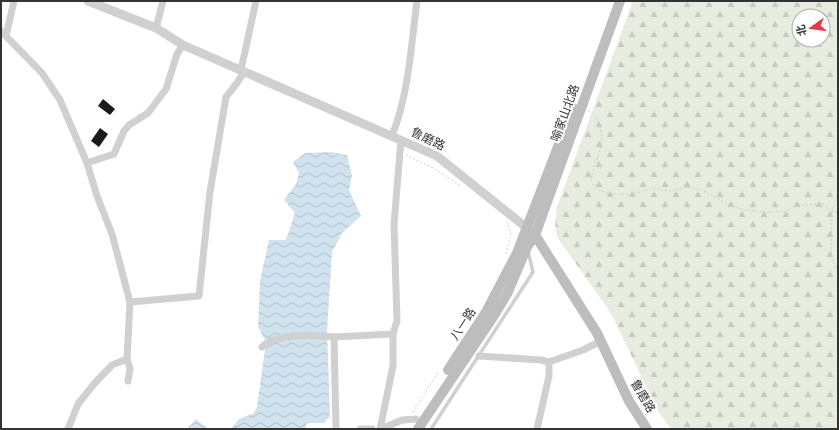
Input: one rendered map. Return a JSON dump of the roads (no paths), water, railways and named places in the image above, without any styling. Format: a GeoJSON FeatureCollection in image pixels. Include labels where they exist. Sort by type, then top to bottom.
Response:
{"type":"FeatureCollection","features":[{"type":"Feature","properties":{"kind":"main road","name":"喻家山北路"},"geometry":{"type":"LineString","coordinates":[[527,228],[614,1]]}},
{"type":"Feature","properties":{"kind":"main road","name":"喻家山北路"},"geometry":{"type":"LineString","coordinates":[[535,235],[620,1]]}},
{"type":"Feature","properties":{"kind":"main road","name":"鲁磨路"},"geometry":{"type":"LineString","coordinates":[[527,228],[535,235],[601,341],[629,401],[647,429]]}},
{"type":"Feature","properties":{"kind":"main road","name":"八一路"},"geometry":{"type":"LineString","coordinates":[[413,424],[486,312],[517,253],[527,228]]}},
{"type":"Feature","properties":{"kind":"main road","name":"八一路"},"geometry":{"type":"LineString","coordinates":[[413,424],[493,317],[506,294],[527,247],[535,235]]}},
{"type":"Feature","properties":{"kind":"street"},"geometry":{"type":"LineString","coordinates":[[14,1],[3,33],[42,73],[60,100],[87,164],[97,196],[112,234],[130,302],[128,359],[130,368],[128,382]]}},
{"type":"Feature","properties":{"kind":"street","name":"鲁磨路"},"geometry":{"type":"LineString","coordinates":[[88,1],[156,28],[183,45],[437,156],[527,228]]}},
{"type":"Feature","properties":{"kind":"street"},"geometry":{"type":"LineString","coordinates":[[156,28],[163,1]]}},
{"type":"Feature","properties":{"kind":"street"},"geometry":{"type":"LineString","coordinates":[[130,302],[199,296],[210,192],[226,98],[237,83],[243,71],[256,1]]}},
{"type":"Feature","properties":{"kind":"street"},"geometry":{"type":"LineString","coordinates":[[392,136],[400,117],[408,74],[417,1]]}},
{"type":"Feature","properties":{"kind":"street"},"geometry":{"type":"LineString","coordinates":[[87,164],[114,154],[124,131],[129,124],[148,113],[166,89],[177,54],[183,45]]}},
{"type":"Feature","properties":{"kind":"street"},"geometry":{"type":"LineString","coordinates":[[380,429],[393,366],[393,334],[397,321],[394,224],[401,140]]}},
{"type":"Feature","properties":{"kind":"street"},"geometry":{"type":"LineString","coordinates":[[262,347],[266,342],[277,337],[334,337],[393,334]]}},
{"type":"Feature","properties":{"kind":"street"},"geometry":{"type":"LineString","coordinates":[[334,337],[336,429]]}},
{"type":"Feature","properties":{"kind":"street"},"geometry":{"type":"LineString","coordinates":[[479,356],[541,360],[549,362],[583,350],[601,341]]}},
{"type":"Feature","properties":{"kind":"street"},"geometry":{"type":"LineString","coordinates":[[68,429],[78,404],[94,384],[112,365],[128,359]]}},
{"type":"Feature","properties":{"kind":"street"},"geometry":{"type":"LineString","coordinates":[[537,429],[549,376],[549,362]]}},
{"type":"Feature","properties":{"kind":"street"},"geometry":{"type":"LineString","coordinates":[[380,429],[393,422],[413,424]]}},
{"type":"Feature","properties":{"kind":"street"},"geometry":{"type":"LineString","coordinates":[[360,429],[372,429]]}},
{"type":"Feature","properties":{"kind":"lane"},"geometry":{"type":"LineString","coordinates":[[431,429],[533,272],[527,247]]}},
{"type":"Feature","properties":{"kind":"water"},"geometry":{"type":"Polygon","coordinates":[[[331,152],[347,155],[352,176],[349,190],[361,216],[342,233],[332,252],[327,331],[330,416],[324,423],[307,423],[305,429],[231,429],[239,419],[254,413],[257,407],[266,342],[258,327],[260,281],[269,240],[286,240],[295,213],[284,200],[296,184],[299,173],[293,162],[305,153],[331,152]]]}},
{"type":"Feature","properties":{"kind":"water"},"geometry":{"type":"Polygon","coordinates":[[[196,419],[208,429],[187,429],[196,419]]]}}]}
